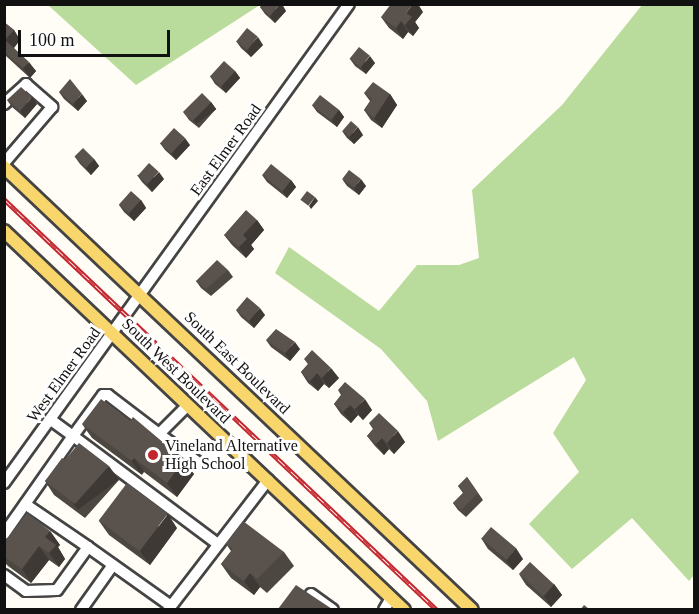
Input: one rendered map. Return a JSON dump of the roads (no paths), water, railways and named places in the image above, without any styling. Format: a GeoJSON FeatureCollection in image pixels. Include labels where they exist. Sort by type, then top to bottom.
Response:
{"type":"FeatureCollection","features":[{"type":"Feature","properties":{"kind":"main road","name":"South East Boulevard"},"geometry":{"type":"LineString","coordinates":[[4,165],[472,609]]}},
{"type":"Feature","properties":{"kind":"main road","name":"South West Boulevard"},"geometry":{"type":"LineString","coordinates":[[4,231],[404,609]]}},
{"type":"Feature","properties":{"kind":"street","name":"East Elmer Road"},"geometry":{"type":"LineString","coordinates":[[127,313],[349,4]]}},
{"type":"Feature","properties":{"kind":"street"},"geometry":{"type":"LineString","coordinates":[[4,104],[26,84],[52,107],[4,165]]}},
{"type":"Feature","properties":{"kind":"street","name":"West Elmer Road"},"geometry":{"type":"LineString","coordinates":[[4,483],[127,313]]}},
{"type":"Feature","properties":{"kind":"street"},"geometry":{"type":"LineString","coordinates":[[4,534],[101,398],[108,395],[199,463]]}},
{"type":"Feature","properties":{"kind":"street"},"geometry":{"type":"LineString","coordinates":[[159,434],[188,405]]}},
{"type":"Feature","properties":{"kind":"street"},"geometry":{"type":"LineString","coordinates":[[51,420],[218,544]]}},
{"type":"Feature","properties":{"kind":"street"},"geometry":{"type":"LineString","coordinates":[[26,504],[170,608],[267,480]]}},
{"type":"Feature","properties":{"kind":"street"},"geometry":{"type":"LineString","coordinates":[[4,575],[26,591],[57,590],[88,547]]}},
{"type":"Feature","properties":{"kind":"street"},"geometry":{"type":"LineString","coordinates":[[81,609],[113,565]]}},
{"type":"Feature","properties":{"kind":"street"},"geometry":{"type":"LineString","coordinates":[[311,594],[333,609]]}},
{"type":"Feature","properties":{"kind":"street"},"geometry":{"type":"LineString","coordinates":[[384,609],[391,598]]}},
{"type":"Feature","properties":{"kind":"railway"},"geometry":{"type":"LineString","coordinates":[[4,199],[437,610]]}},
{"type":"Feature","properties":{"kind":"place","name":"Vineland Alternative High School"},"geometry":{"type":"Point","coordinates":[153,455]}}]}
